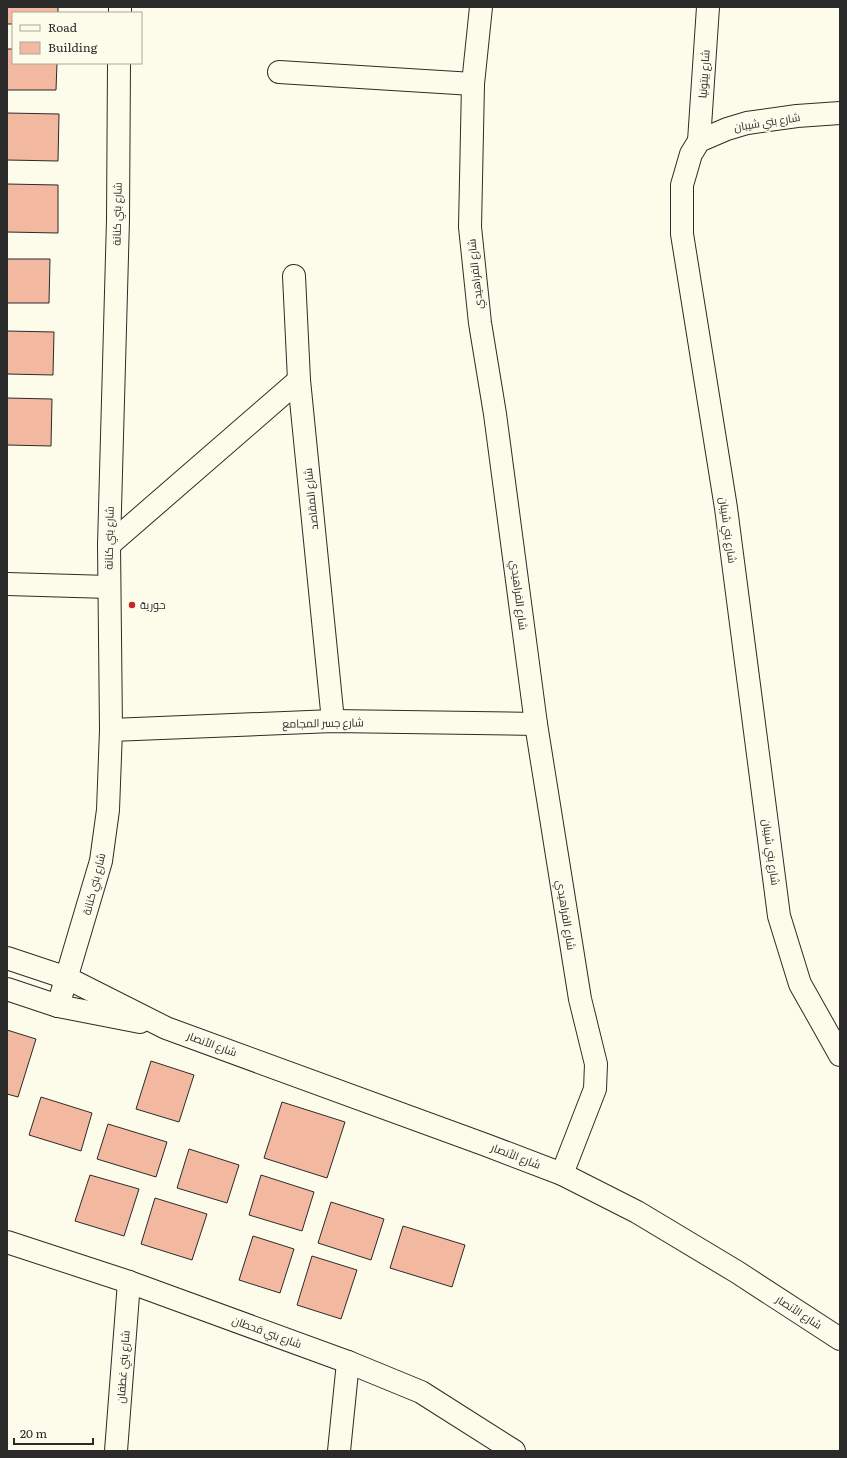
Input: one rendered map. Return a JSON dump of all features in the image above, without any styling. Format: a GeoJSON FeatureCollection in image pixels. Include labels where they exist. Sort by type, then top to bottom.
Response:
{"type":"FeatureCollection","features":[{"type":"Feature","properties":{"kind":"street","name":"شارع الفراهيدي"},"geometry":{"type":"LineString","coordinates":[[481,7],[473,84],[470,227],[480,323],[495,414],[536,724],[580,999],[596,1064],[595,1089],[562,1174]]}},
{"type":"Feature","properties":{"kind":"street","name":"شارع بيتونيا"},"geometry":{"type":"LineString","coordinates":[[699,142],[708,7]]}},
{"type":"Feature","properties":{"kind":"street","name":"شارع بني كنانة"},"geometry":{"type":"LineString","coordinates":[[58,1006],[68,978],[101,861],[108,810],[111,730],[108,545],[118,220],[119,64]]}},
{"type":"Feature","properties":{"kind":"street"},"geometry":{"type":"LineString","coordinates":[[279,72],[473,84]]}},
{"type":"Feature","properties":{"kind":"street","name":"شارع بني شيبان"},"geometry":{"type":"LineString","coordinates":[[840,113],[797,116],[747,123],[727,128],[699,142],[691,154],[682,185],[682,234],[726,508],[779,916],[800,984],[840,1055]]}},
{"type":"Feature","properties":{"kind":"street","name":"شارع المقاصد"},"geometry":{"type":"LineString","coordinates":[[294,276],[299,380],[333,721]]}},
{"type":"Feature","properties":{"kind":"street"},"geometry":{"type":"LineString","coordinates":[[108,545],[299,380]]}},
{"type":"Feature","properties":{"kind":"street"},"geometry":{"type":"LineString","coordinates":[[7,584],[109,588]]}},
{"type":"Feature","properties":{"kind":"street","name":"شارع جسر المجامع"},"geometry":{"type":"LineString","coordinates":[[111,730],[333,721],[536,724]]}},
{"type":"Feature","properties":{"kind":"street","name":"شارع الأنصار"},"geometry":{"type":"LineString","coordinates":[[7,958],[68,978],[166,1028],[479,1142],[562,1174],[636,1212],[737,1272],[840,1339]]}},
{"type":"Feature","properties":{"kind":"street","name":"شارع الأنصار"},"geometry":{"type":"LineString","coordinates":[[7,989],[58,1006],[166,1028]]}},
{"type":"Feature","properties":{"kind":"street","name":"شارع بني قحطان"},"geometry":{"type":"LineString","coordinates":[[7,1242],[129,1282],[348,1362],[421,1392],[514,1451]]}},
{"type":"Feature","properties":{"kind":"street","name":"شارع بني غطفان"},"geometry":{"type":"LineString","coordinates":[[116,1451],[129,1282]]}},
{"type":"Feature","properties":{"kind":"street"},"geometry":{"type":"LineString","coordinates":[[339,1451],[348,1362]]}},
{"type":"Feature","properties":{"kind":"building"},"geometry":{"type":"Polygon","coordinates":[[[7,7],[58,7],[58,12],[12,12],[12,24],[7,24],[7,7]]]}},
{"type":"Feature","properties":{"kind":"building"},"geometry":{"type":"Polygon","coordinates":[[[7,49],[12,49],[12,64],[57,64],[56,90],[7,90],[7,49]]]}},
{"type":"Feature","properties":{"kind":"building"},"geometry":{"type":"Polygon","coordinates":[[[7,113],[59,114],[58,161],[7,160],[7,113]]]}},
{"type":"Feature","properties":{"kind":"building"},"geometry":{"type":"Polygon","coordinates":[[[7,184],[58,185],[58,233],[7,232],[7,184]]]}},
{"type":"Feature","properties":{"kind":"building"},"geometry":{"type":"Polygon","coordinates":[[[7,259],[50,259],[49,303],[7,303],[7,259]]]}},
{"type":"Feature","properties":{"kind":"building"},"geometry":{"type":"Polygon","coordinates":[[[7,331],[54,332],[53,375],[7,374],[7,331]]]}},
{"type":"Feature","properties":{"kind":"building"},"geometry":{"type":"Polygon","coordinates":[[[7,398],[52,399],[51,446],[7,445],[7,398]]]}},
{"type":"Feature","properties":{"kind":"building"},"geometry":{"type":"Polygon","coordinates":[[[7,1030],[36,1039],[18,1097],[7,1094],[7,1030]]]}},
{"type":"Feature","properties":{"kind":"building"},"geometry":{"type":"Polygon","coordinates":[[[151,1061],[194,1075],[179,1122],[136,1109],[151,1061]]]}},
{"type":"Feature","properties":{"kind":"building"},"geometry":{"type":"Polygon","coordinates":[[[41,1097],[92,1113],[81,1151],[29,1135],[41,1097]]]}},
{"type":"Feature","properties":{"kind":"building"},"geometry":{"type":"Polygon","coordinates":[[[282,1102],[345,1122],[327,1178],[264,1158],[282,1102]]]}},
{"type":"Feature","properties":{"kind":"building"},"geometry":{"type":"Polygon","coordinates":[[[108,1124],[167,1142],[156,1177],[97,1159],[108,1124]]]}},
{"type":"Feature","properties":{"kind":"building"},"geometry":{"type":"Polygon","coordinates":[[[189,1149],[239,1165],[227,1203],[177,1188],[189,1149]]]}},
{"type":"Feature","properties":{"kind":"building"},"geometry":{"type":"Polygon","coordinates":[[[90,1175],[139,1189],[124,1236],[75,1221],[90,1175]]]}},
{"type":"Feature","properties":{"kind":"building"},"geometry":{"type":"Polygon","coordinates":[[[261,1175],[314,1192],[302,1231],[249,1215],[261,1175]]]}},
{"type":"Feature","properties":{"kind":"building"},"geometry":{"type":"Polygon","coordinates":[[[155,1198],[207,1214],[192,1260],[141,1244],[155,1198]]]}},
{"type":"Feature","properties":{"kind":"building"},"geometry":{"type":"Polygon","coordinates":[[[331,1202],[384,1219],[371,1260],[318,1243],[331,1202]]]}},
{"type":"Feature","properties":{"kind":"building"},"geometry":{"type":"Polygon","coordinates":[[[403,1226],[465,1245],[452,1287],[390,1268],[403,1226]]]}},
{"type":"Feature","properties":{"kind":"building"},"geometry":{"type":"Polygon","coordinates":[[[253,1236],[294,1249],[280,1293],[239,1280],[253,1236]]]}},
{"type":"Feature","properties":{"kind":"building"},"geometry":{"type":"Polygon","coordinates":[[[312,1256],[357,1270],[341,1319],[297,1305],[312,1256]]]}},
{"type":"Feature","properties":{"kind":"place","name":"حورية"},"geometry":{"type":"Point","coordinates":[132,605]}}]}
